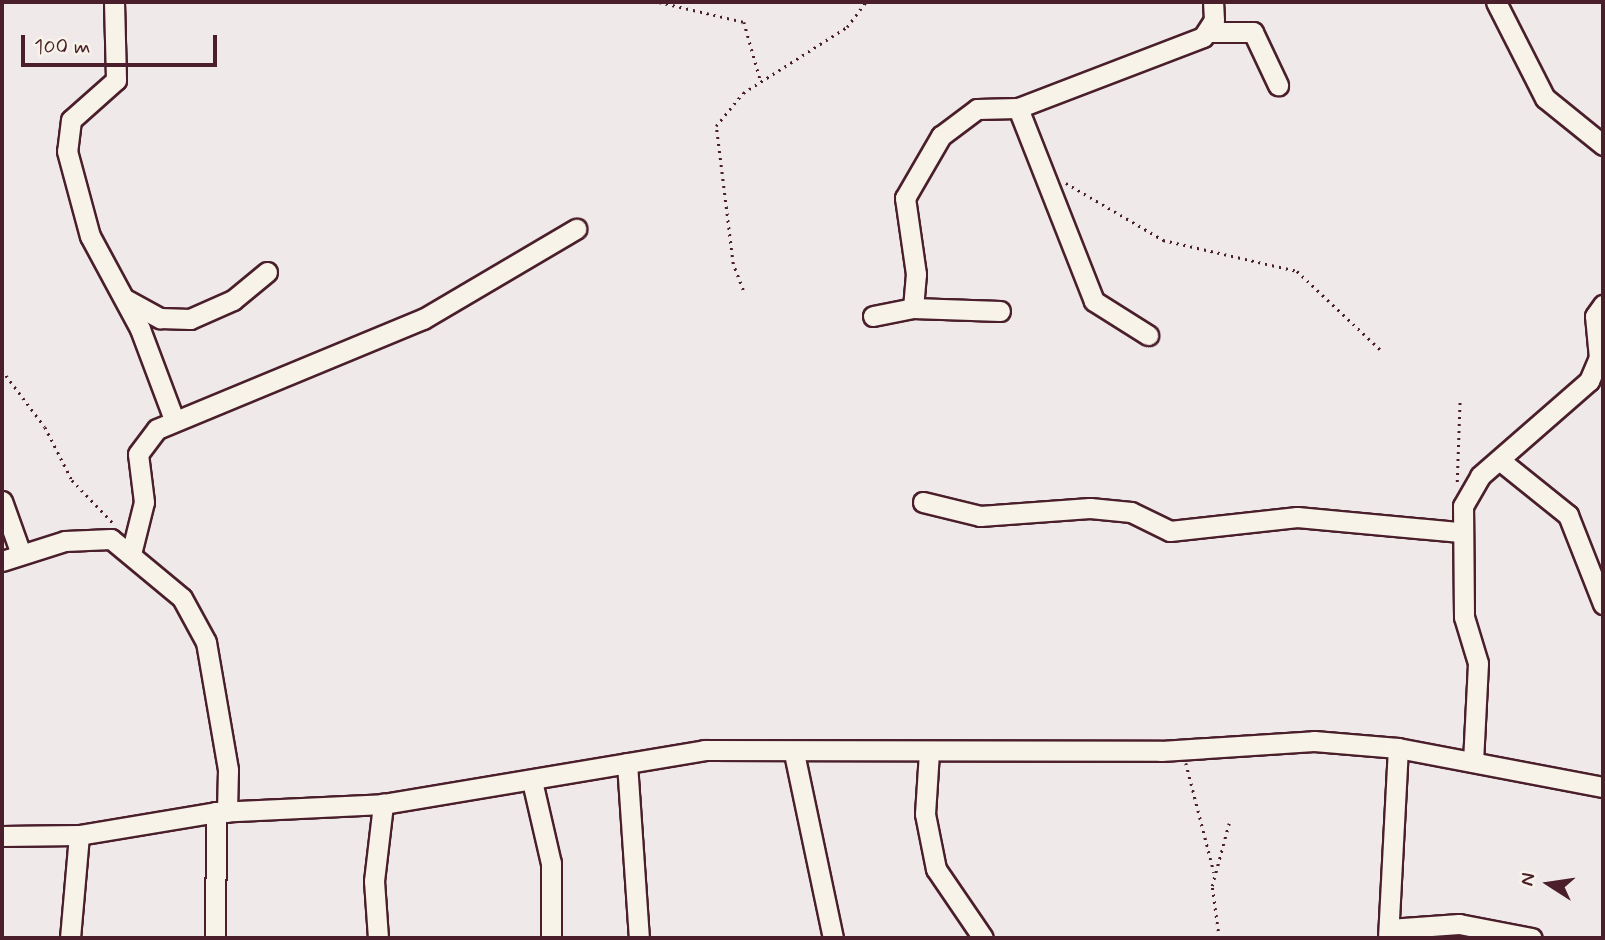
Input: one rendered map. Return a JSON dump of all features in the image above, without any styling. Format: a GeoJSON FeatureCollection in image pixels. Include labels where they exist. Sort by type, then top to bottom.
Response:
{"type":"FeatureCollection","features":[{"type":"Feature","properties":{"kind":"street"},"geometry":{"type":"LineString","coordinates":[[114,2],[116,80],[82,106],[66,135],[78,204],[103,269],[127,300],[173,417]]}},
{"type":"Feature","properties":{"kind":"street"},"geometry":{"type":"LineString","coordinates":[[1209,32],[1213,2]]}},
{"type":"Feature","properties":{"kind":"street"},"geometry":{"type":"LineString","coordinates":[[1496,2],[1545,99],[1603,145]]}},
{"type":"Feature","properties":{"kind":"street"},"geometry":{"type":"LineString","coordinates":[[913,307],[915,260],[904,219],[912,176],[954,123],[977,108],[1018,108],[1209,32],[1253,32],[1278,85]]}},
{"type":"Feature","properties":{"kind":"street"},"geometry":{"type":"LineString","coordinates":[[1018,108],[1094,301],[1148,335]]}},
{"type":"Feature","properties":{"kind":"street"},"geometry":{"type":"LineString","coordinates":[[127,547],[144,502],[138,454],[173,417],[411,324],[576,229]]}},
{"type":"Feature","properties":{"kind":"street"},"geometry":{"type":"LineString","coordinates":[[127,300],[160,318],[190,318],[233,300],[267,271]]}},
{"type":"Feature","properties":{"kind":"street"},"geometry":{"type":"LineString","coordinates":[[1473,762],[1480,726],[1478,663],[1464,617],[1460,533],[1463,506],[1480,476],[1502,462],[1589,381],[1601,342],[1595,316],[1603,304]]}},
{"type":"Feature","properties":{"kind":"street"},"geometry":{"type":"LineString","coordinates":[[873,316],[913,307],[1000,311]]}},
{"type":"Feature","properties":{"kind":"street"},"geometry":{"type":"LineString","coordinates":[[1502,462],[1568,515],[1603,604]]}},
{"type":"Feature","properties":{"kind":"street"},"geometry":{"type":"LineString","coordinates":[[2,501],[21,554]]}},
{"type":"Feature","properties":{"kind":"street"},"geometry":{"type":"LineString","coordinates":[[923,502],[988,516],[1090,508],[1131,512],[1170,531],[1297,517],[1460,533]]}},
{"type":"Feature","properties":{"kind":"street"},"geometry":{"type":"LineString","coordinates":[[2,561],[84,539],[127,547],[182,598],[202,627],[228,770],[221,812],[215,938]]}},
{"type":"Feature","properties":{"kind":"street"},"geometry":{"type":"LineString","coordinates":[[2,836],[79,835],[221,812],[383,804],[704,750],[794,753],[1181,750],[1314,741],[1398,748],[1603,787]]}},
{"type":"Feature","properties":{"kind":"street"},"geometry":{"type":"LineString","coordinates":[[1398,748],[1389,934],[1459,924],[1532,938]]}},
{"type":"Feature","properties":{"kind":"street"},"geometry":{"type":"LineString","coordinates":[[929,752],[925,814],[936,869],[983,938]]}},
{"type":"Feature","properties":{"kind":"street"},"geometry":{"type":"LineString","coordinates":[[794,753],[833,938]]}},
{"type":"Feature","properties":{"kind":"street"},"geometry":{"type":"LineString","coordinates":[[627,763],[639,938]]}},
{"type":"Feature","properties":{"kind":"street"},"geometry":{"type":"LineString","coordinates":[[532,781],[551,863],[551,938]]}},
{"type":"Feature","properties":{"kind":"street"},"geometry":{"type":"LineString","coordinates":[[378,938],[374,881],[383,804]]}},
{"type":"Feature","properties":{"kind":"street"},"geometry":{"type":"LineString","coordinates":[[69,938],[79,835]]}},
{"type":"Feature","properties":{"kind":"path"},"geometry":{"type":"LineString","coordinates":[[659,2],[744,22],[761,82]]}},
{"type":"Feature","properties":{"kind":"path"},"geometry":{"type":"LineString","coordinates":[[743,290],[713,140],[727,111],[761,82],[847,27],[866,2]]}},
{"type":"Feature","properties":{"kind":"path"},"geometry":{"type":"LineString","coordinates":[[1040,165],[1163,240],[1297,271],[1383,352]]}},
{"type":"Feature","properties":{"kind":"path"},"geometry":{"type":"LineString","coordinates":[[2,370],[45,427],[72,480],[111,516],[127,547]]}},
{"type":"Feature","properties":{"kind":"path"},"geometry":{"type":"LineString","coordinates":[[1460,398],[1456,478],[1463,506]]}},
{"type":"Feature","properties":{"kind":"path"},"geometry":{"type":"LineString","coordinates":[[1181,750],[1214,872],[1219,938]]}},
{"type":"Feature","properties":{"kind":"path"},"geometry":{"type":"LineString","coordinates":[[1214,872],[1229,823]]}}]}
